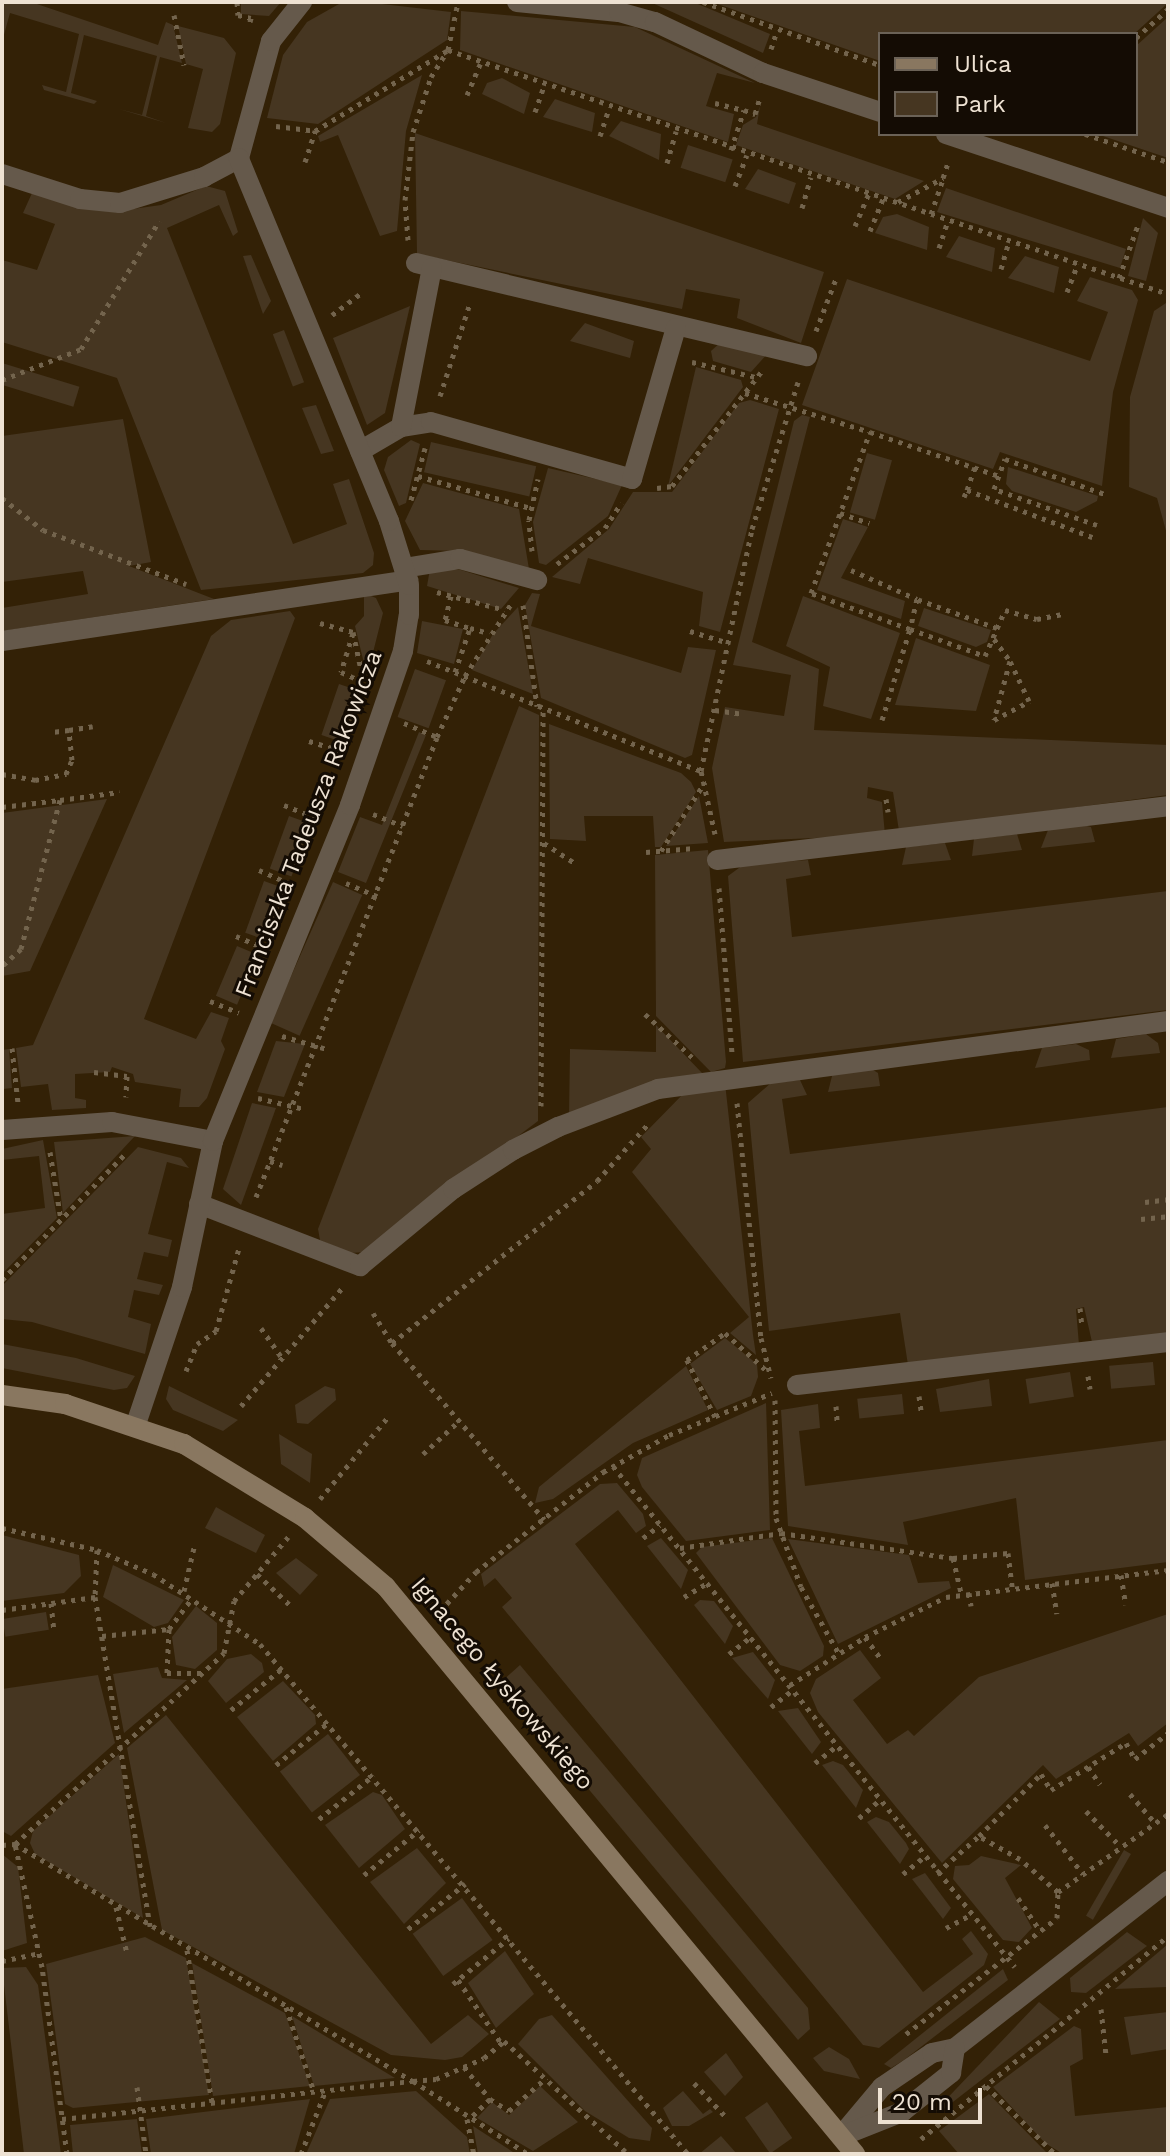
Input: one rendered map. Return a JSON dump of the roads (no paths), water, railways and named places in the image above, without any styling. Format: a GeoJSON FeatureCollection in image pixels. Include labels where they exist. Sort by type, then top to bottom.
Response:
{"type":"FeatureCollection","features":[{"type":"Feature","properties":{"kind":"street"},"geometry":{"type":"LineString","coordinates":[[2,174],[100,203],[136,201],[239,158],[271,41],[302,2]]}},
{"type":"Feature","properties":{"kind":"street"},"geometry":{"type":"LineString","coordinates":[[517,2],[619,12],[655,22],[768,74],[878,111]]}},
{"type":"Feature","properties":{"kind":"street"},"geometry":{"type":"LineString","coordinates":[[952,136],[1168,208]]}},
{"type":"Feature","properties":{"kind":"street","name":"Franciszka Tadeusza Rakowicza"},"geometry":{"type":"LineString","coordinates":[[136,1424],[182,1287],[213,1141],[233,1092],[248,1030],[350,805],[403,651],[407,577],[360,451],[239,158]]}},
{"type":"Feature","properties":{"kind":"street"},"geometry":{"type":"LineString","coordinates":[[401,427],[424,266],[676,328],[807,356]]}},
{"type":"Feature","properties":{"kind":"street"},"geometry":{"type":"LineString","coordinates":[[360,451],[401,427],[431,422],[632,479],[676,328]]}},
{"type":"Feature","properties":{"kind":"street"},"geometry":{"type":"LineString","coordinates":[[2,641],[407,577],[460,559],[529,586]]}},
{"type":"Feature","properties":{"kind":"street"},"geometry":{"type":"LineString","coordinates":[[717,853],[1168,806]]}},
{"type":"Feature","properties":{"kind":"street"},"geometry":{"type":"LineString","coordinates":[[199,1204],[360,1266],[453,1189],[540,1135],[641,1094],[725,1078],[1168,1021]]}},
{"type":"Feature","properties":{"kind":"street"},"geometry":{"type":"LineString","coordinates":[[12,1128],[46,1124],[125,1123],[213,1141]]}},
{"type":"Feature","properties":{"kind":"street"},"geometry":{"type":"LineString","coordinates":[[797,1385],[1168,1342]]}},
{"type":"Feature","properties":{"kind":"street","name":"Ignacego Łyskowskiego"},"geometry":{"type":"LineString","coordinates":[[2,1395],[65,1404],[136,1424],[229,1466],[305,1518],[386,1587],[855,2154]]}},
{"type":"Feature","properties":{"kind":"street"},"geometry":{"type":"LineString","coordinates":[[841,2136],[882,2087],[932,2053],[955,2048],[1168,1881]]}},
{"type":"Feature","properties":{"kind":"street"},"geometry":{"type":"LineString","coordinates":[[841,2136],[902,2112],[951,2073],[955,2048]]}}]}
